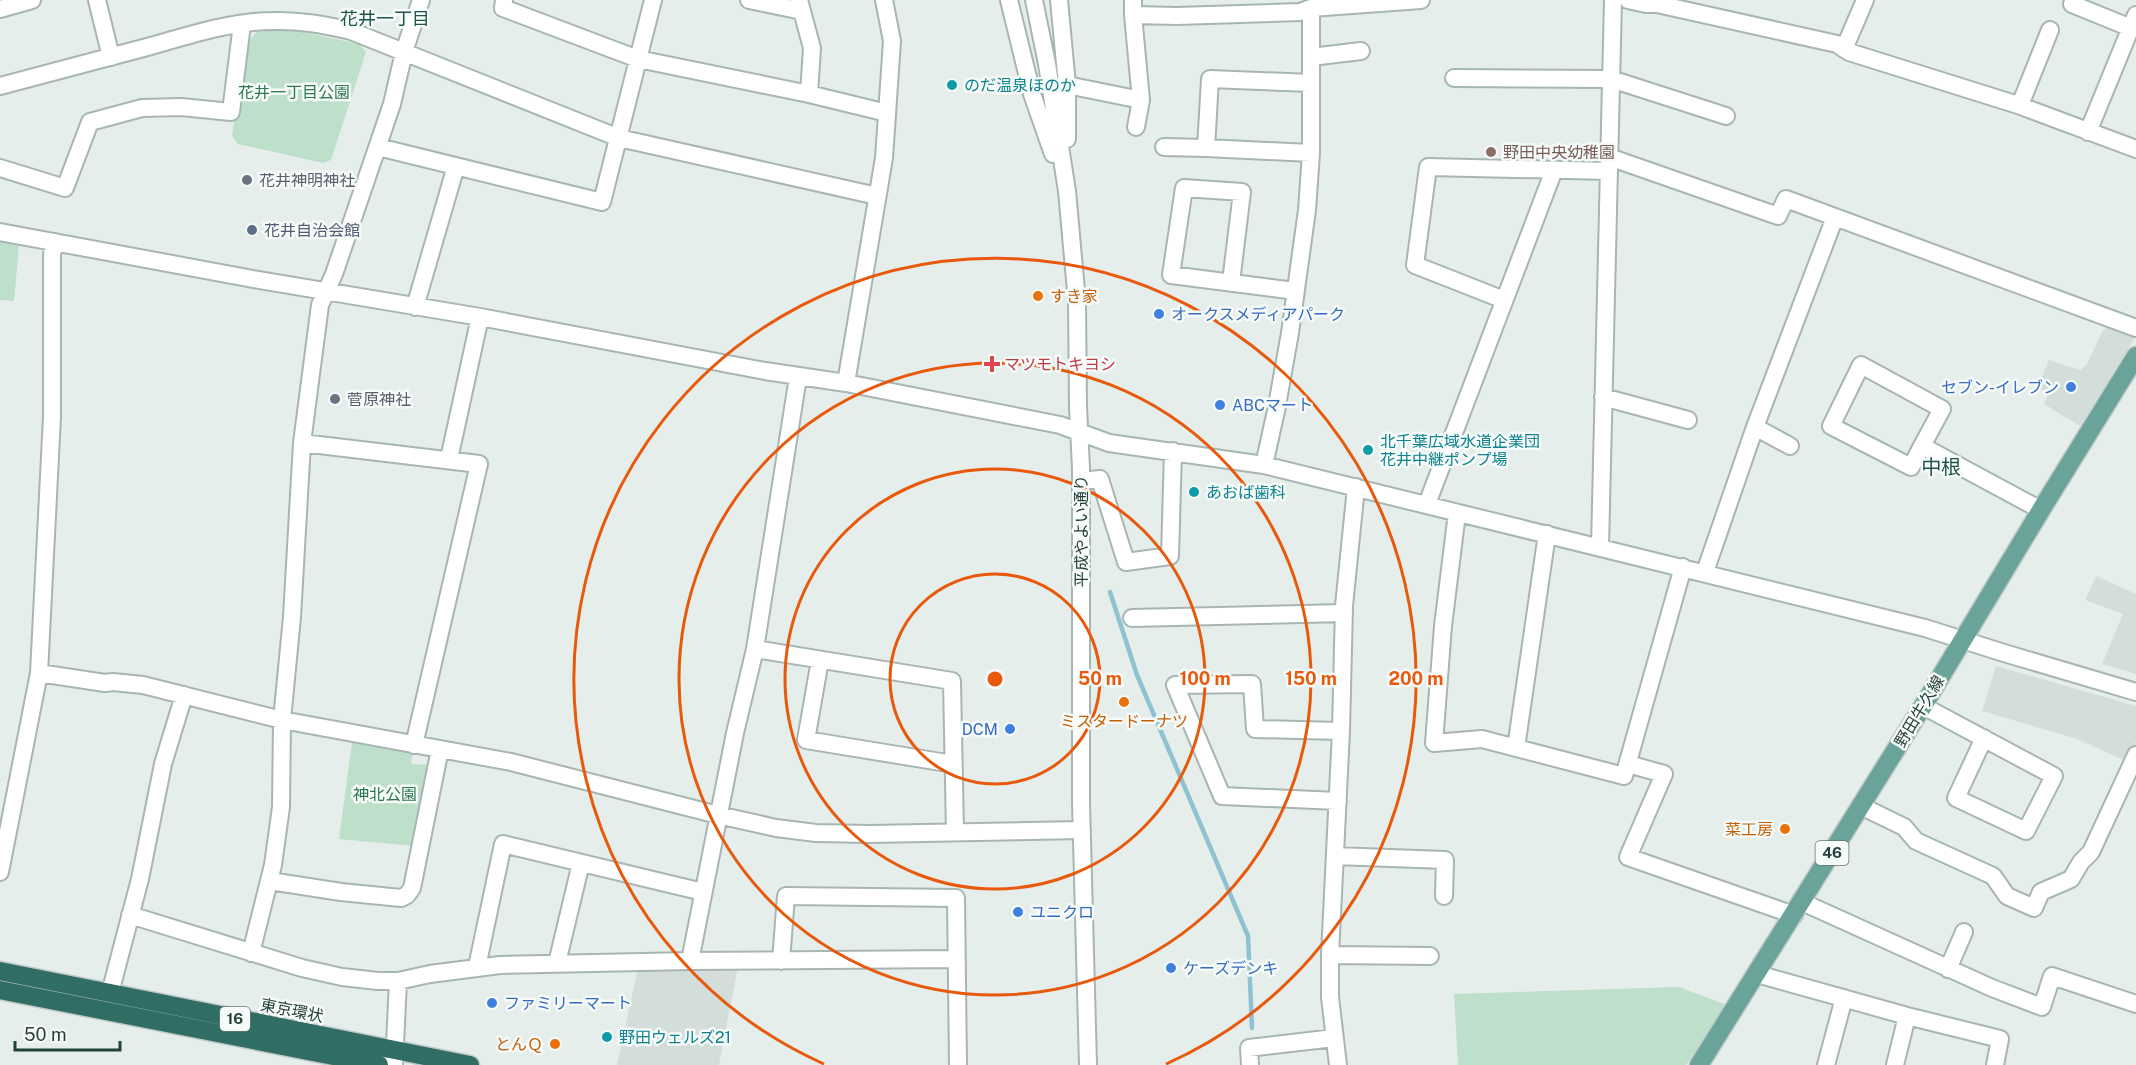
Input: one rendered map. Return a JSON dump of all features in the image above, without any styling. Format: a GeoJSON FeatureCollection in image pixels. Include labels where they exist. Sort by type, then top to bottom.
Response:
{"type":"FeatureCollection","features":[{"type":"Feature","properties":{"kind":"highway","name":"東京環状"},"geometry":{"type":"LineString","coordinates":[[0,971],[111,993],[394,1058],[470,1065]]}},
{"type":"Feature","properties":{"kind":"highway","name":"16"},"geometry":{"type":"LineString","coordinates":[[0,990],[379,1065]]}},
{"type":"Feature","properties":{"kind":"main road","name":"野田牛久線"},"geometry":{"type":"LineString","coordinates":[[1699,1065],[1798,909],[2136,356]]}},
{"type":"Feature","properties":{"kind":"street"},"geometry":{"type":"LineString","coordinates":[[0,9],[32,0]]}},
{"type":"Feature","properties":{"kind":"street"},"geometry":{"type":"LineString","coordinates":[[97,0],[111,57]]}},
{"type":"Feature","properties":{"kind":"street"},"geometry":{"type":"LineString","coordinates":[[251,952],[270,881],[281,807],[282,720],[292,617],[302,443],[320,305],[327,292],[378,147],[421,0]]}},
{"type":"Feature","properties":{"kind":"street"},"geometry":{"type":"LineString","coordinates":[[504,0],[503,8],[638,59],[809,94],[887,113]]}},
{"type":"Feature","properties":{"kind":"street"},"geometry":{"type":"LineString","coordinates":[[378,147],[602,202],[653,0]]}},
{"type":"Feature","properties":{"kind":"street"},"geometry":{"type":"LineString","coordinates":[[749,0],[800,6],[812,48],[809,94]]}},
{"type":"Feature","properties":{"kind":"street"},"geometry":{"type":"LineString","coordinates":[[846,383],[885,158],[892,41],[884,0]]}},
{"type":"Feature","properties":{"kind":"street"},"geometry":{"type":"LineString","coordinates":[[1009,0],[1032,94],[1067,191]]}},
{"type":"Feature","properties":{"kind":"street","name":"平成やよい通り"},"geometry":{"type":"LineString","coordinates":[[1034,0],[1047,64],[1067,191],[1077,302],[1081,481],[1082,830],[1088,1065]]}},
{"type":"Feature","properties":{"kind":"street"},"geometry":{"type":"LineString","coordinates":[[1059,0],[1067,85],[1067,191]]}},
{"type":"Feature","properties":{"kind":"street"},"geometry":{"type":"LineString","coordinates":[[1136,127],[1141,100],[1133,8],[1303,6],[1420,0]]}},
{"type":"Feature","properties":{"kind":"street"},"geometry":{"type":"LineString","coordinates":[[1600,547],[1613,0]]}},
{"type":"Feature","properties":{"kind":"street"},"geometry":{"type":"LineString","coordinates":[[1628,0],[1646,4],[1685,5],[1837,44],[1844,49],[2018,105],[2136,149]]}},
{"type":"Feature","properties":{"kind":"street"},"geometry":{"type":"LineString","coordinates":[[1844,49],[1865,0]]}},
{"type":"Feature","properties":{"kind":"street"},"geometry":{"type":"LineString","coordinates":[[2072,4],[2133,22],[2088,132]]}},
{"type":"Feature","properties":{"kind":"street"},"geometry":{"type":"LineString","coordinates":[[1264,465],[1276,411],[1307,210],[1311,153],[1311,57],[1303,6]]}},
{"type":"Feature","properties":{"kind":"street"},"geometry":{"type":"LineString","coordinates":[[0,86],[189,35],[242,24],[299,21],[351,31],[619,138],[877,196]]}},
{"type":"Feature","properties":{"kind":"street"},"geometry":{"type":"LineString","coordinates":[[0,168],[65,188],[90,122],[142,108],[181,107],[230,116],[242,24]]}},
{"type":"Feature","properties":{"kind":"street"},"geometry":{"type":"LineString","coordinates":[[2018,105],[2050,30]]}},
{"type":"Feature","properties":{"kind":"street"},"geometry":{"type":"LineString","coordinates":[[1311,57],[1362,51]]}},
{"type":"Feature","properties":{"kind":"street"},"geometry":{"type":"LineString","coordinates":[[1454,78],[1611,79],[1726,116]]}},
{"type":"Feature","properties":{"kind":"street"},"geometry":{"type":"LineString","coordinates":[[1206,148],[1210,79],[1311,83]]}},
{"type":"Feature","properties":{"kind":"street"},"geometry":{"type":"LineString","coordinates":[[1067,85],[1141,100]]}},
{"type":"Feature","properties":{"kind":"street"},"geometry":{"type":"LineString","coordinates":[[1164,147],[1311,153]]}},
{"type":"Feature","properties":{"kind":"street"},"geometry":{"type":"LineString","coordinates":[[1504,300],[1415,265],[1428,166],[1554,170],[1609,164],[1778,216],[1786,199],[2136,328]]}},
{"type":"Feature","properties":{"kind":"street"},"geometry":{"type":"LineString","coordinates":[[415,307],[456,166]]}},
{"type":"Feature","properties":{"kind":"street"},"geometry":{"type":"LineString","coordinates":[[1426,504],[1554,170]]}},
{"type":"Feature","properties":{"kind":"street"},"geometry":{"type":"LineString","coordinates":[[1231,282],[1242,192],[1184,188],[1171,274],[1295,291]]}},
{"type":"Feature","properties":{"kind":"street"},"geometry":{"type":"LineString","coordinates":[[1705,572],[1755,427],[1835,217]]}},
{"type":"Feature","properties":{"kind":"street"},"geometry":{"type":"LineString","coordinates":[[0,232],[327,292],[480,317],[798,377],[846,383],[1060,425],[1109,443],[1264,465],[1925,628],[2136,692]]}},
{"type":"Feature","properties":{"kind":"street"},"geometry":{"type":"LineString","coordinates":[[0,872],[3,846],[39,673],[50,459],[52,254],[55,242]]}},
{"type":"Feature","properties":{"kind":"street"},"geometry":{"type":"LineString","coordinates":[[449,459],[480,317]]}},
{"type":"Feature","properties":{"kind":"street"},"geometry":{"type":"LineString","coordinates":[[1861,365],[1942,409],[1922,446],[1911,467],[1831,426],[1861,365]]}},
{"type":"Feature","properties":{"kind":"street"},"geometry":{"type":"LineString","coordinates":[[690,961],[718,815],[755,649],[798,377]]}},
{"type":"Feature","properties":{"kind":"street"},"geometry":{"type":"LineString","coordinates":[[1603,397],[1688,420]]}},
{"type":"Feature","properties":{"kind":"street"},"geometry":{"type":"LineString","coordinates":[[1755,427],[1790,446]]}},
{"type":"Feature","properties":{"kind":"street"},"geometry":{"type":"LineString","coordinates":[[302,443],[479,464],[414,745]]}},
{"type":"Feature","properties":{"kind":"street"},"geometry":{"type":"LineString","coordinates":[[1922,446],[2041,510]]}},
{"type":"Feature","properties":{"kind":"street"},"geometry":{"type":"LineString","coordinates":[[1081,481],[1100,479],[1126,562],[1170,556],[1173,451]]}},
{"type":"Feature","properties":{"kind":"street"},"geometry":{"type":"LineString","coordinates":[[1338,1065],[1330,997],[1330,955],[1341,731],[1344,613],[1356,487]]}},
{"type":"Feature","properties":{"kind":"street"},"geometry":{"type":"LineString","coordinates":[[1457,513],[1443,626],[1434,743],[1482,739],[1624,776],[1683,567]]}},
{"type":"Feature","properties":{"kind":"street"},"geometry":{"type":"LineString","coordinates":[[1516,748],[1547,534]]}},
{"type":"Feature","properties":{"kind":"street"},"geometry":{"type":"LineString","coordinates":[[1132,618],[1344,613]]}},
{"type":"Feature","properties":{"kind":"street"},"geometry":{"type":"LineString","coordinates":[[755,649],[952,681],[955,832]]}},
{"type":"Feature","properties":{"kind":"street"},"geometry":{"type":"LineString","coordinates":[[820,660],[806,740],[953,765]]}},
{"type":"Feature","properties":{"kind":"street"},"geometry":{"type":"LineString","coordinates":[[39,673],[105,683],[143,685],[282,720],[511,762],[776,828],[816,833],[870,834],[1082,830]]}},
{"type":"Feature","properties":{"kind":"street"},"geometry":{"type":"LineString","coordinates":[[1338,801],[1222,796],[1175,685],[1252,684],[1255,729],[1341,731]]}},
{"type":"Feature","properties":{"kind":"street"},"geometry":{"type":"LineString","coordinates":[[111,993],[140,879],[163,764],[184,695]]}},
{"type":"Feature","properties":{"kind":"street"},"geometry":{"type":"LineString","coordinates":[[1923,706],[1984,738],[2054,776],[2024,838],[1956,798],[1984,738]]}},
{"type":"Feature","properties":{"kind":"street"},"geometry":{"type":"LineString","coordinates":[[270,881],[340,892],[401,898],[407,895],[412,888],[440,749]]}},
{"type":"Feature","properties":{"kind":"street"},"geometry":{"type":"LineString","coordinates":[[1861,806],[1904,827],[1916,841],[1993,876],[2007,896],[2034,908],[2041,892],[2071,879],[2081,862],[2091,852],[2136,755]]}},
{"type":"Feature","properties":{"kind":"street"},"geometry":{"type":"LineString","coordinates":[[1628,764],[1664,774],[1628,857],[1798,909],[2042,1007],[2052,976],[2136,1004]]}},
{"type":"Feature","properties":{"kind":"street"},"geometry":{"type":"LineString","coordinates":[[0,778],[17,782]]}},
{"type":"Feature","properties":{"kind":"street"},"geometry":{"type":"LineString","coordinates":[[477,967],[503,844],[703,892]]}},
{"type":"Feature","properties":{"kind":"street"},"geometry":{"type":"LineString","coordinates":[[1335,856],[1444,860],[1444,896]]}},
{"type":"Feature","properties":{"kind":"street"},"geometry":{"type":"LineString","coordinates":[[557,963],[581,863]]}},
{"type":"Feature","properties":{"kind":"street"},"geometry":{"type":"LineString","coordinates":[[781,961],[786,896],[956,898],[958,1065]]}},
{"type":"Feature","properties":{"kind":"street"},"geometry":{"type":"LineString","coordinates":[[130,915],[302,968],[342,977],[398,981],[477,967],[557,963],[955,959]]}},
{"type":"Feature","properties":{"kind":"street"},"geometry":{"type":"LineString","coordinates":[[1948,969],[1964,932]]}},
{"type":"Feature","properties":{"kind":"street"},"geometry":{"type":"LineString","coordinates":[[1330,955],[1430,956]]}},
{"type":"Feature","properties":{"kind":"street"},"geometry":{"type":"LineString","coordinates":[[1757,974],[1907,1016],[2000,1039],[1995,1065]]}},
{"type":"Feature","properties":{"kind":"street"},"geometry":{"type":"LineString","coordinates":[[394,1058],[398,981]]}},
{"type":"Feature","properties":{"kind":"street"},"geometry":{"type":"LineString","coordinates":[[1826,1065],[1844,998]]}},
{"type":"Feature","properties":{"kind":"street"},"geometry":{"type":"LineString","coordinates":[[1895,1065],[1907,1016]]}},
{"type":"Feature","properties":{"kind":"street"},"geometry":{"type":"LineString","coordinates":[[1250,1065],[1249,1048],[1334,1038]]}},
{"type":"Feature","properties":{"kind":"shaded area"},"geometry":{"type":"Polygon","coordinates":[[[2116,323],[2136,336],[2080,426],[2044,404],[2049,393],[2037,388],[2049,360],[2080,370],[2087,364],[2103,330],[2116,323]]]}},
{"type":"Feature","properties":{"kind":"shaded area"},"geometry":{"type":"Polygon","coordinates":[[[2096,576],[2136,594],[2136,674],[2102,664],[2123,614],[2085,600],[2096,576]]]}},
{"type":"Feature","properties":{"kind":"shaded area"},"geometry":{"type":"Polygon","coordinates":[[[1996,666],[2136,706],[2136,741],[2128,762],[2077,739],[1982,711],[1996,666]]]}},
{"type":"Feature","properties":{"kind":"shaded area"},"geometry":{"type":"Polygon","coordinates":[[[738,966],[719,1065],[617,1065],[638,968],[738,966]]]}},
{"type":"Feature","properties":{"kind":"green space","name":"花井一丁目公園"},"geometry":{"type":"Polygon","coordinates":[[[289,29],[359,44],[366,52],[331,160],[323,163],[238,144],[232,136],[245,45],[257,32],[289,29]]]}},
{"type":"Feature","properties":{"kind":"green space"},"geometry":{"type":"Polygon","coordinates":[[[0,241],[19,245],[14,301],[0,300],[0,241]]]}},
{"type":"Feature","properties":{"kind":"green space","name":"神北公園"},"geometry":{"type":"Polygon","coordinates":[[[352,742],[413,752],[411,764],[431,765],[414,846],[339,839],[352,742]]]}},
{"type":"Feature","properties":{"kind":"green space"},"geometry":{"type":"Polygon","coordinates":[[[1679,987],[1727,1005],[1686,1065],[1458,1065],[1454,994],[1679,987]]]}},
{"type":"Feature","properties":{"kind":"waterway"},"geometry":{"type":"LineString","coordinates":[[1110,592],[1137,675],[1248,936],[1252,1028]]}},
{"type":"Feature","properties":{"kind":"place","name":"のだ温泉ほのか"},"geometry":{"type":"Point","coordinates":[952,85]}},
{"type":"Feature","properties":{"kind":"place","name":"野田中央幼稚園"},"geometry":{"type":"Point","coordinates":[1491,152]}},
{"type":"Feature","properties":{"kind":"place","name":"花井神明神社"},"geometry":{"type":"Point","coordinates":[247,180]}},
{"type":"Feature","properties":{"kind":"place","name":"花井自治会館"},"geometry":{"type":"Point","coordinates":[252,230]}},
{"type":"Feature","properties":{"kind":"place","name":"すき家"},"geometry":{"type":"Point","coordinates":[1038,296]}},
{"type":"Feature","properties":{"kind":"place","name":"オークスメディアパーク"},"geometry":{"type":"Point","coordinates":[1159,314]}},
{"type":"Feature","properties":{"kind":"place","name":"マツモトキヨシ"},"geometry":{"type":"Point","coordinates":[992,364]}},
{"type":"Feature","properties":{"kind":"place","name":"セブン-イレブン"},"geometry":{"type":"Point","coordinates":[2071,387]}},
{"type":"Feature","properties":{"kind":"place","name":"菅原神社"},"geometry":{"type":"Point","coordinates":[335,399]}},
{"type":"Feature","properties":{"kind":"place","name":"ABCマート"},"geometry":{"type":"Point","coordinates":[1220,405]}},
{"type":"Feature","properties":{"kind":"place","name":"北千葉広域水道企業団 花井中継ポンプ場"},"geometry":{"type":"Point","coordinates":[1368,450]}},
{"type":"Feature","properties":{"kind":"place","name":"あおば歯科"},"geometry":{"type":"Point","coordinates":[1194,492]}},
{"type":"Feature","properties":{"kind":"place","name":"ミスタードーナツ"},"geometry":{"type":"Point","coordinates":[1124,702]}},
{"type":"Feature","properties":{"kind":"place","name":"DCM"},"geometry":{"type":"Point","coordinates":[1010,729]}},
{"type":"Feature","properties":{"kind":"place","name":"菜工房"},"geometry":{"type":"Point","coordinates":[1785,829]}},
{"type":"Feature","properties":{"kind":"place","name":"ユニクロ"},"geometry":{"type":"Point","coordinates":[1018,912]}},
{"type":"Feature","properties":{"kind":"place","name":"ケーズデンキ"},"geometry":{"type":"Point","coordinates":[1171,968]}},
{"type":"Feature","properties":{"kind":"place","name":"ファミリーマート"},"geometry":{"type":"Point","coordinates":[492,1003]}},
{"type":"Feature","properties":{"kind":"place","name":"野田ウェルズ21"},"geometry":{"type":"Point","coordinates":[607,1037]}},
{"type":"Feature","properties":{"kind":"place","name":"とんＱ"},"geometry":{"type":"Point","coordinates":[555,1044]}},
{"type":"Feature","properties":{"kind":"district","name":"花井一丁目"},"geometry":{"type":"Point","coordinates":[385,19]}},
{"type":"Feature","properties":{"kind":"district","name":"中根"},"geometry":{"type":"Point","coordinates":[1941,467]}}]}
